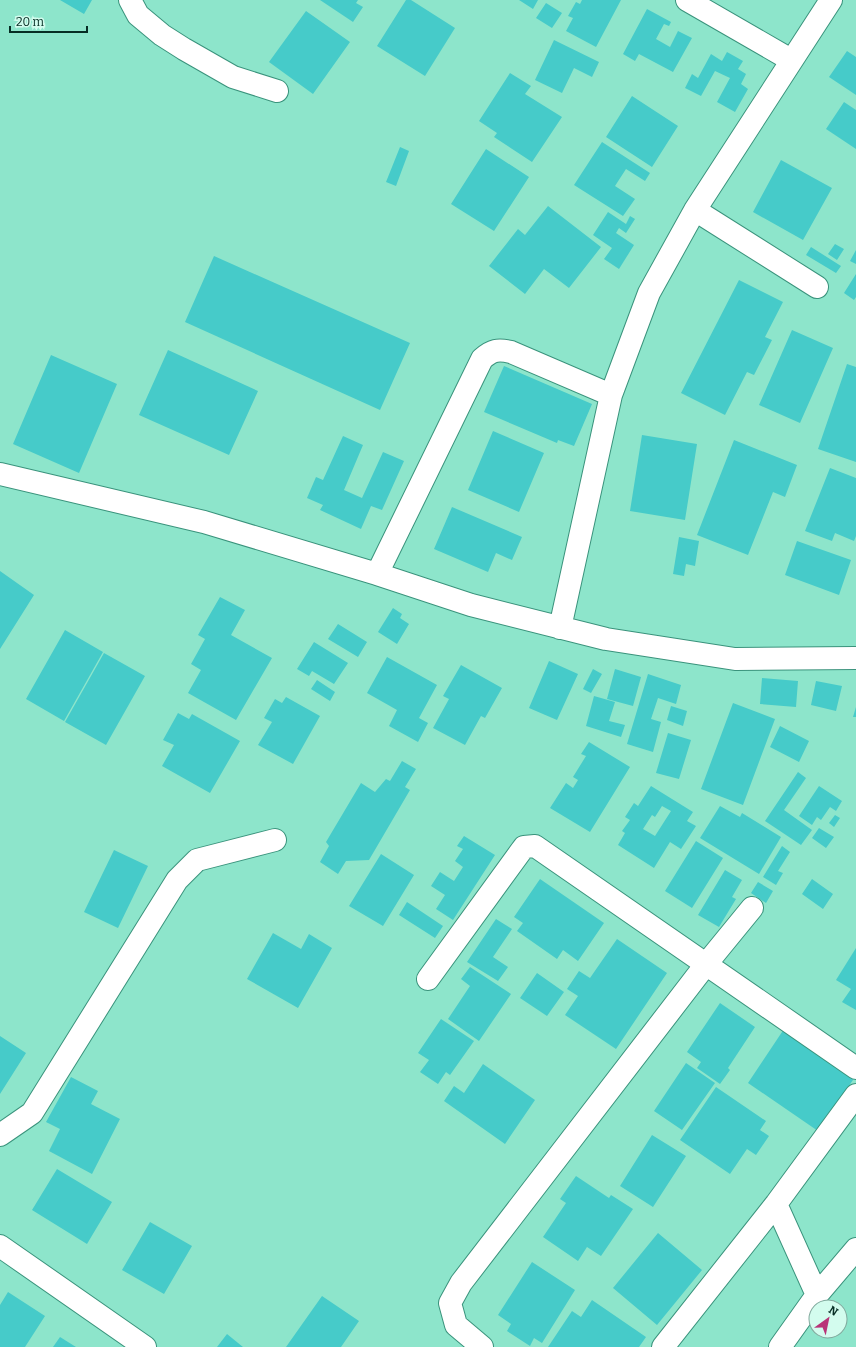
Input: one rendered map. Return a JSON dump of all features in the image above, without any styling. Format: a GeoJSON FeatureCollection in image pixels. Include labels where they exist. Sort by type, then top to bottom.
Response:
{"type":"FeatureCollection","features":[{"type":"Feature","properties":{"kind":"street"},"geometry":{"type":"LineString","coordinates":[[130,0],[138,15],[162,35],[184,49],[233,77],[277,91]]}},
{"type":"Feature","properties":{"kind":"street"},"geometry":{"type":"LineString","coordinates":[[687,0],[791,60]]}},
{"type":"Feature","properties":{"kind":"street"},"geometry":{"type":"LineString","coordinates":[[560,628],[611,395],[648,293],[695,210],[831,0]]}},
{"type":"Feature","properties":{"kind":"street"},"geometry":{"type":"LineString","coordinates":[[695,210],[817,287]]}},
{"type":"Feature","properties":{"kind":"street"},"geometry":{"type":"LineString","coordinates":[[377,574],[482,359],[489,353],[499,349],[511,352],[611,395]]}},
{"type":"Feature","properties":{"kind":"street"},"geometry":{"type":"LineString","coordinates":[[0,474],[204,522],[377,574],[471,605],[606,640],[735,659],[856,658]]}},
{"type":"Feature","properties":{"kind":"street"},"geometry":{"type":"LineString","coordinates":[[0,1135],[32,1113],[177,880],[186,870],[197,860],[275,840]]}},
{"type":"Feature","properties":{"kind":"street"},"geometry":{"type":"LineString","coordinates":[[428,979],[524,847],[530,845],[541,849],[856,1068]]}},
{"type":"Feature","properties":{"kind":"street"},"geometry":{"type":"LineString","coordinates":[[482,1347],[456,1325],[450,1303],[461,1282],[707,963],[752,908]]}},
{"type":"Feature","properties":{"kind":"street"},"geometry":{"type":"LineString","coordinates":[[663,1347],[776,1204],[856,1095]]}},
{"type":"Feature","properties":{"kind":"street"},"geometry":{"type":"LineString","coordinates":[[776,1204],[817,1295]]}},
{"type":"Feature","properties":{"kind":"street"},"geometry":{"type":"LineString","coordinates":[[0,1246],[145,1347]]}},
{"type":"Feature","properties":{"kind":"street"},"geometry":{"type":"LineString","coordinates":[[780,1347],[817,1295],[856,1249]]}},
{"type":"Feature","properties":{"kind":"building"},"geometry":{"type":"Polygon","coordinates":[[[60,0],[92,0],[84,14],[60,0]]]}},
{"type":"Feature","properties":{"kind":"building"},"geometry":{"type":"Polygon","coordinates":[[[320,0],[358,0],[356,3],[363,7],[353,22],[320,0]]]}},
{"type":"Feature","properties":{"kind":"building"},"geometry":{"type":"Polygon","coordinates":[[[406,0],[411,0],[455,28],[425,76],[377,46],[406,0]]]}},
{"type":"Feature","properties":{"kind":"building"},"geometry":{"type":"Polygon","coordinates":[[[519,0],[538,0],[533,9],[519,0]]]}},
{"type":"Feature","properties":{"kind":"building"},"geometry":{"type":"Polygon","coordinates":[[[582,0],[621,0],[596,47],[566,31],[573,18],[568,16],[576,2],[580,4],[582,0]]]}},
{"type":"Feature","properties":{"kind":"building"},"geometry":{"type":"Polygon","coordinates":[[[546,3],[562,13],[552,28],[536,18],[546,3]]]}},
{"type":"Feature","properties":{"kind":"building"},"geometry":{"type":"Polygon","coordinates":[[[647,9],[671,22],[669,26],[664,24],[656,39],[670,47],[678,31],[692,38],[673,72],[639,54],[635,61],[623,54],[647,9]]]}},
{"type":"Feature","properties":{"kind":"building"},"geometry":{"type":"Polygon","coordinates":[[[306,11],[350,42],[313,94],[269,62],[306,11]]]}},
{"type":"Feature","properties":{"kind":"building"},"geometry":{"type":"Polygon","coordinates":[[[554,40],[599,62],[592,77],[574,68],[562,93],[535,80],[554,40]]]}},
{"type":"Feature","properties":{"kind":"building"},"geometry":{"type":"Polygon","coordinates":[[[847,51],[856,57],[856,95],[829,77],[847,51]]]}},
{"type":"Feature","properties":{"kind":"building"},"geometry":{"type":"Polygon","coordinates":[[[727,52],[743,61],[738,69],[746,74],[741,84],[748,89],[735,112],[717,102],[730,78],[715,71],[701,96],[685,88],[692,74],[698,78],[711,54],[722,61],[727,52]]]}},
{"type":"Feature","properties":{"kind":"building"},"geometry":{"type":"Polygon","coordinates":[[[510,73],[531,86],[525,94],[562,117],[532,162],[494,137],[497,133],[479,121],[510,73]]]}},
{"type":"Feature","properties":{"kind":"building"},"geometry":{"type":"Polygon","coordinates":[[[632,96],[678,126],[652,167],[606,137],[632,96]]]}},
{"type":"Feature","properties":{"kind":"building"},"geometry":{"type":"Polygon","coordinates":[[[844,102],[856,110],[856,149],[826,129],[844,102]]]}},
{"type":"Feature","properties":{"kind":"building"},"geometry":{"type":"Polygon","coordinates":[[[602,142],[650,173],[645,181],[626,169],[615,186],[635,199],[623,216],[574,185],[602,142]]]}},
{"type":"Feature","properties":{"kind":"building"},"geometry":{"type":"Polygon","coordinates":[[[400,147],[409,151],[396,186],[386,182],[400,147]]]}},
{"type":"Feature","properties":{"kind":"building"},"geometry":{"type":"Polygon","coordinates":[[[486,149],[529,177],[494,231],[451,204],[486,149]]]}},
{"type":"Feature","properties":{"kind":"building"},"geometry":{"type":"Polygon","coordinates":[[[781,160],[832,188],[803,240],[753,212],[781,160]]]}},
{"type":"Feature","properties":{"kind":"building"},"geometry":{"type":"Polygon","coordinates":[[[548,206],[601,247],[569,288],[544,269],[525,294],[489,266],[518,229],[525,235],[548,206]]]}},
{"type":"Feature","properties":{"kind":"building"},"geometry":{"type":"Polygon","coordinates":[[[608,212],[626,224],[630,216],[635,219],[626,233],[619,228],[616,233],[634,245],[619,269],[604,259],[612,248],[593,235],[608,212]]]}},
{"type":"Feature","properties":{"kind":"building"},"geometry":{"type":"Polygon","coordinates":[[[835,244],[844,249],[837,260],[828,254],[835,244]]]}},
{"type":"Feature","properties":{"kind":"building"},"geometry":{"type":"Polygon","coordinates":[[[811,247],[841,266],[836,273],[806,255],[811,247]]]}},
{"type":"Feature","properties":{"kind":"building"},"geometry":{"type":"Polygon","coordinates":[[[856,250],[856,264],[850,261],[856,250]]]}},
{"type":"Feature","properties":{"kind":"building"},"geometry":{"type":"Polygon","coordinates":[[[214,256],[410,343],[380,410],[185,322],[214,256]]]}},
{"type":"Feature","properties":{"kind":"building"},"geometry":{"type":"Polygon","coordinates":[[[856,274],[856,297],[854,300],[844,293],[856,274]]]}},
{"type":"Feature","properties":{"kind":"building"},"geometry":{"type":"Polygon","coordinates":[[[739,280],[783,302],[765,337],[772,340],[754,375],[747,372],[725,415],[681,393],[739,280]]]}},
{"type":"Feature","properties":{"kind":"building"},"geometry":{"type":"Polygon","coordinates":[[[792,330],[833,348],[800,423],[759,405],[792,330]]]}},
{"type":"Feature","properties":{"kind":"building"},"geometry":{"type":"Polygon","coordinates":[[[168,350],[258,391],[229,455],[139,415],[168,350]]]}},
{"type":"Feature","properties":{"kind":"building"},"geometry":{"type":"Polygon","coordinates":[[[51,355],[117,384],[79,473],[13,444],[51,355]]]}},
{"type":"Feature","properties":{"kind":"building"},"geometry":{"type":"Polygon","coordinates":[[[847,364],[856,367],[856,462],[818,449],[847,364]]]}},
{"type":"Feature","properties":{"kind":"building"},"geometry":{"type":"Polygon","coordinates":[[[504,366],[592,404],[574,446],[558,440],[557,443],[484,412],[504,366]]]}},
{"type":"Feature","properties":{"kind":"building"},"geometry":{"type":"Polygon","coordinates":[[[493,431],[544,453],[519,512],[468,490],[493,431]]]}},
{"type":"Feature","properties":{"kind":"building"},"geometry":{"type":"Polygon","coordinates":[[[642,435],[697,444],[685,520],[630,511],[642,435]]]}},
{"type":"Feature","properties":{"kind":"building"},"geometry":{"type":"Polygon","coordinates":[[[343,436],[363,445],[344,490],[362,498],[383,452],[404,461],[382,510],[371,506],[361,529],[320,510],[323,505],[307,498],[316,477],[323,480],[343,436]]]}},
{"type":"Feature","properties":{"kind":"building"},"geometry":{"type":"Polygon","coordinates":[[[734,440],[797,465],[785,497],[773,492],[748,555],[697,535],[734,440]]]}},
{"type":"Feature","properties":{"kind":"building"},"geometry":{"type":"Polygon","coordinates":[[[830,468],[856,478],[856,536],[854,541],[835,533],[832,541],[805,531],[830,468]]]}},
{"type":"Feature","properties":{"kind":"building"},"geometry":{"type":"Polygon","coordinates":[[[452,507],[522,537],[512,560],[496,553],[488,572],[434,549],[452,507]]]}},
{"type":"Feature","properties":{"kind":"building"},"geometry":{"type":"Polygon","coordinates":[[[679,537],[699,541],[695,566],[686,564],[684,576],[673,574],[679,537]]]}},
{"type":"Feature","properties":{"kind":"building"},"geometry":{"type":"Polygon","coordinates":[[[797,541],[851,560],[839,595],[785,575],[797,541]]]}},
{"type":"Feature","properties":{"kind":"building"},"geometry":{"type":"Polygon","coordinates":[[[0,571],[34,595],[0,649],[0,571]]]}},
{"type":"Feature","properties":{"kind":"building"},"geometry":{"type":"Polygon","coordinates":[[[220,597],[245,610],[231,635],[272,658],[236,720],[188,693],[201,670],[191,664],[205,639],[198,635],[220,597]]]}},
{"type":"Feature","properties":{"kind":"building"},"geometry":{"type":"Polygon","coordinates":[[[393,608],[402,614],[400,618],[409,624],[397,644],[378,632],[393,608]]]}},
{"type":"Feature","properties":{"kind":"building"},"geometry":{"type":"Polygon","coordinates":[[[338,624],[367,642],[358,657],[328,639],[338,624]]]}},
{"type":"Feature","properties":{"kind":"building"},"geometry":{"type":"Polygon","coordinates":[[[65,630],[103,652],[64,721],[26,699],[65,630]]]}},
{"type":"Feature","properties":{"kind":"building"},"geometry":{"type":"Polygon","coordinates":[[[314,642],[348,663],[334,684],[312,671],[309,676],[297,669],[314,642]]]}},
{"type":"Feature","properties":{"kind":"building"},"geometry":{"type":"Polygon","coordinates":[[[104,653],[145,676],[106,745],[65,722],[104,653]]]}},
{"type":"Feature","properties":{"kind":"building"},"geometry":{"type":"Polygon","coordinates":[[[387,657],[437,685],[419,718],[428,723],[418,742],[389,726],[397,710],[367,693],[387,657]]]}},
{"type":"Feature","properties":{"kind":"building"},"geometry":{"type":"Polygon","coordinates":[[[549,661],[578,674],[557,720],[529,708],[549,661]]]}},
{"type":"Feature","properties":{"kind":"building"},"geometry":{"type":"Polygon","coordinates":[[[461,665],[502,688],[485,718],[481,716],[465,745],[433,728],[449,699],[443,696],[461,665]]]}},
{"type":"Feature","properties":{"kind":"building"},"geometry":{"type":"Polygon","coordinates":[[[593,669],[602,674],[591,693],[583,689],[593,669]]]}},
{"type":"Feature","properties":{"kind":"building"},"geometry":{"type":"Polygon","coordinates":[[[615,669],[641,677],[633,706],[607,699],[615,669]]]}},
{"type":"Feature","properties":{"kind":"building"},"geometry":{"type":"Polygon","coordinates":[[[648,674],[681,685],[676,704],[658,698],[651,719],[661,722],[653,752],[627,744],[648,674]]]}},
{"type":"Feature","properties":{"kind":"building"},"geometry":{"type":"Polygon","coordinates":[[[762,678],[798,681],[796,707],[760,704],[762,678]]]}},
{"type":"Feature","properties":{"kind":"building"},"geometry":{"type":"Polygon","coordinates":[[[317,680],[335,692],[330,701],[311,689],[317,680]]]}},
{"type":"Feature","properties":{"kind":"building"},"geometry":{"type":"Polygon","coordinates":[[[816,681],[842,686],[836,711],[811,705],[816,681]]]}},
{"type":"Feature","properties":{"kind":"building"},"geometry":{"type":"Polygon","coordinates":[[[594,696],[615,702],[609,721],[625,725],[621,737],[586,726],[594,696]]]}},
{"type":"Feature","properties":{"kind":"building"},"geometry":{"type":"Polygon","coordinates":[[[286,697],[320,716],[293,764],[258,745],[272,722],[264,718],[275,699],[282,703],[286,697]]]}},
{"type":"Feature","properties":{"kind":"building"},"geometry":{"type":"Polygon","coordinates":[[[733,703],[775,719],[743,805],[701,789],[733,703]]]}},
{"type":"Feature","properties":{"kind":"building"},"geometry":{"type":"Polygon","coordinates":[[[671,706],[687,711],[683,726],[667,720],[671,706]]]}},
{"type":"Feature","properties":{"kind":"building"},"geometry":{"type":"Polygon","coordinates":[[[856,707],[856,717],[853,717],[856,707]]]}},
{"type":"Feature","properties":{"kind":"building"},"geometry":{"type":"Polygon","coordinates":[[[178,713],[189,719],[192,714],[240,741],[210,793],[162,766],[174,745],[163,740],[178,713]]]}},
{"type":"Feature","properties":{"kind":"building"},"geometry":{"type":"Polygon","coordinates":[[[780,726],[809,741],[799,762],[770,747],[780,726]]]}},
{"type":"Feature","properties":{"kind":"building"},"geometry":{"type":"Polygon","coordinates":[[[668,733],[691,740],[679,779],[656,773],[668,733]]]}},
{"type":"Feature","properties":{"kind":"building"},"geometry":{"type":"Polygon","coordinates":[[[589,742],[630,767],[590,832],[550,808],[566,783],[573,788],[578,780],[573,777],[586,756],[581,754],[589,742]]]}},
{"type":"Feature","properties":{"kind":"building"},"geometry":{"type":"Polygon","coordinates":[[[402,761],[416,769],[405,787],[410,790],[369,860],[346,861],[338,874],[320,862],[329,846],[326,842],[361,783],[375,792],[386,779],[390,781],[402,761]]]}},
{"type":"Feature","properties":{"kind":"building"},"geometry":{"type":"Polygon","coordinates":[[[798,772],[806,778],[784,810],[812,830],[801,845],[765,821],[798,772]]]}},
{"type":"Feature","properties":{"kind":"building"},"geometry":{"type":"Polygon","coordinates":[[[651,786],[693,812],[687,821],[696,826],[681,849],[670,842],[654,868],[618,845],[625,833],[622,831],[630,820],[625,817],[634,803],[638,806],[651,786]],[[662,806],[655,817],[652,815],[643,829],[655,836],[671,811],[662,806]]]}},
{"type":"Feature","properties":{"kind":"building"},"geometry":{"type":"Polygon","coordinates":[[[819,786],[842,801],[836,811],[830,807],[821,820],[817,817],[812,825],[799,816],[819,786]]]}},
{"type":"Feature","properties":{"kind":"building"},"geometry":{"type":"Polygon","coordinates":[[[720,806],[740,817],[742,813],[781,837],[759,874],[700,838],[720,806]]]}},
{"type":"Feature","properties":{"kind":"building"},"geometry":{"type":"Polygon","coordinates":[[[835,815],[840,818],[834,827],[829,823],[835,815]]]}},
{"type":"Feature","properties":{"kind":"building"},"geometry":{"type":"Polygon","coordinates":[[[819,828],[834,837],[826,848],[812,838],[819,828]]]}},
{"type":"Feature","properties":{"kind":"building"},"geometry":{"type":"Polygon","coordinates":[[[464,836],[495,855],[453,920],[436,909],[445,895],[431,886],[440,872],[454,881],[463,867],[455,861],[463,849],[457,846],[464,836]]]}},
{"type":"Feature","properties":{"kind":"building"},"geometry":{"type":"Polygon","coordinates":[[[696,841],[723,858],[692,908],[665,891],[696,841]]]}},
{"type":"Feature","properties":{"kind":"building"},"geometry":{"type":"Polygon","coordinates":[[[782,846],[790,852],[778,871],[783,873],[776,885],[763,877],[782,846]]]}},
{"type":"Feature","properties":{"kind":"building"},"geometry":{"type":"Polygon","coordinates":[[[114,850],[148,866],[118,928],[84,912],[114,850]]]}},
{"type":"Feature","properties":{"kind":"building"},"geometry":{"type":"Polygon","coordinates":[[[381,854],[414,875],[383,926],[349,906],[381,854]]]}},
{"type":"Feature","properties":{"kind":"building"},"geometry":{"type":"Polygon","coordinates":[[[725,870],[742,880],[732,897],[736,899],[719,927],[698,915],[725,870]]]}},
{"type":"Feature","properties":{"kind":"building"},"geometry":{"type":"Polygon","coordinates":[[[540,879],[604,923],[578,961],[563,950],[557,959],[517,931],[523,923],[514,917],[540,879]]]}},
{"type":"Feature","properties":{"kind":"building"},"geometry":{"type":"Polygon","coordinates":[[[812,879],[833,894],[823,909],[802,894],[812,879]]]}},
{"type":"Feature","properties":{"kind":"building"},"geometry":{"type":"Polygon","coordinates":[[[758,882],[773,891],[766,903],[751,893],[758,882]]]}},
{"type":"Feature","properties":{"kind":"building"},"geometry":{"type":"Polygon","coordinates":[[[407,902],[443,926],[435,938],[399,915],[407,902]]]}},
{"type":"Feature","properties":{"kind":"building"},"geometry":{"type":"Polygon","coordinates":[[[496,919],[512,929],[493,957],[508,967],[498,981],[467,962],[496,919]]]}},
{"type":"Feature","properties":{"kind":"building"},"geometry":{"type":"Polygon","coordinates":[[[273,933],[301,949],[309,934],[332,948],[298,1008],[247,979],[273,933]]]}},
{"type":"Feature","properties":{"kind":"building"},"geometry":{"type":"Polygon","coordinates":[[[617,939],[667,973],[616,1049],[565,1015],[578,996],[567,989],[579,971],[590,978],[617,939]]]}},
{"type":"Feature","properties":{"kind":"building"},"geometry":{"type":"Polygon","coordinates":[[[856,948],[856,1010],[842,1002],[851,989],[836,980],[856,948]]]}},
{"type":"Feature","properties":{"kind":"building"},"geometry":{"type":"Polygon","coordinates":[[[470,967],[511,994],[479,1041],[448,1019],[470,986],[461,979],[470,967]]]}},
{"type":"Feature","properties":{"kind":"building"},"geometry":{"type":"Polygon","coordinates":[[[537,973],[564,992],[547,1016],[520,998],[537,973]]]}},
{"type":"Feature","properties":{"kind":"building"},"geometry":{"type":"Polygon","coordinates":[[[720,1003],[755,1027],[728,1068],[730,1070],[720,1084],[697,1068],[701,1062],[687,1052],[720,1003]]]}},
{"type":"Feature","properties":{"kind":"building"},"geometry":{"type":"Polygon","coordinates":[[[441,1019],[474,1041],[450,1075],[446,1072],[438,1084],[420,1072],[429,1060],[418,1053],[441,1019]]]}},
{"type":"Feature","properties":{"kind":"building"},"geometry":{"type":"Polygon","coordinates":[[[784,1029],[855,1077],[818,1131],[748,1083],[784,1029]]]}},
{"type":"Feature","properties":{"kind":"building"},"geometry":{"type":"Polygon","coordinates":[[[0,1036],[26,1053],[0,1094],[0,1036]]]}},
{"type":"Feature","properties":{"kind":"building"},"geometry":{"type":"Polygon","coordinates":[[[686,1063],[715,1083],[682,1130],[654,1111],[686,1063]]]}},
{"type":"Feature","properties":{"kind":"building"},"geometry":{"type":"Polygon","coordinates":[[[483,1064],[535,1100],[505,1144],[444,1101],[454,1086],[464,1093],[483,1064]]]}},
{"type":"Feature","properties":{"kind":"building"},"geometry":{"type":"Polygon","coordinates":[[[71,1077],[98,1091],[91,1104],[120,1119],[92,1174],[49,1151],[60,1129],[46,1122],[71,1077]]]}},
{"type":"Feature","properties":{"kind":"building"},"geometry":{"type":"Polygon","coordinates":[[[716,1087],[766,1121],[760,1130],[769,1136],[756,1155],[747,1149],[730,1174],[680,1140],[716,1087]]]}},
{"type":"Feature","properties":{"kind":"building"},"geometry":{"type":"Polygon","coordinates":[[[652,1135],[686,1156],[653,1207],[620,1186],[652,1135]]]}},
{"type":"Feature","properties":{"kind":"building"},"geometry":{"type":"Polygon","coordinates":[[[57,1169],[112,1202],[87,1244],[32,1210],[57,1169]]]}},
{"type":"Feature","properties":{"kind":"building"},"geometry":{"type":"Polygon","coordinates":[[[576,1176],[609,1198],[611,1195],[633,1209],[601,1256],[587,1247],[578,1261],[543,1237],[566,1203],[560,1199],[576,1176]]]}},
{"type":"Feature","properties":{"kind":"building"},"geometry":{"type":"Polygon","coordinates":[[[150,1222],[192,1246],[164,1294],[122,1270],[150,1222]]]}},
{"type":"Feature","properties":{"kind":"building"},"geometry":{"type":"Polygon","coordinates":[[[658,1233],[702,1270],[657,1325],[613,1288],[658,1233]]]}},
{"type":"Feature","properties":{"kind":"building"},"geometry":{"type":"Polygon","coordinates":[[[532,1262],[575,1290],[542,1343],[534,1338],[530,1346],[507,1331],[511,1324],[498,1315],[532,1262]]]}},
{"type":"Feature","properties":{"kind":"building"},"geometry":{"type":"Polygon","coordinates":[[[8,1292],[45,1316],[25,1347],[0,1347],[0,1305],[8,1292]]]}},
{"type":"Feature","properties":{"kind":"building"},"geometry":{"type":"Polygon","coordinates":[[[322,1296],[359,1321],[341,1347],[286,1347],[322,1296]]]}},
{"type":"Feature","properties":{"kind":"building"},"geometry":{"type":"Polygon","coordinates":[[[592,1300],[646,1337],[639,1347],[548,1347],[572,1311],[581,1317],[592,1300]]]}},
{"type":"Feature","properties":{"kind":"building"},"geometry":{"type":"Polygon","coordinates":[[[227,1334],[243,1347],[217,1347],[227,1334]]]}},
{"type":"Feature","properties":{"kind":"building"},"geometry":{"type":"Polygon","coordinates":[[[60,1337],[76,1347],[53,1347],[60,1337]]]}}]}
